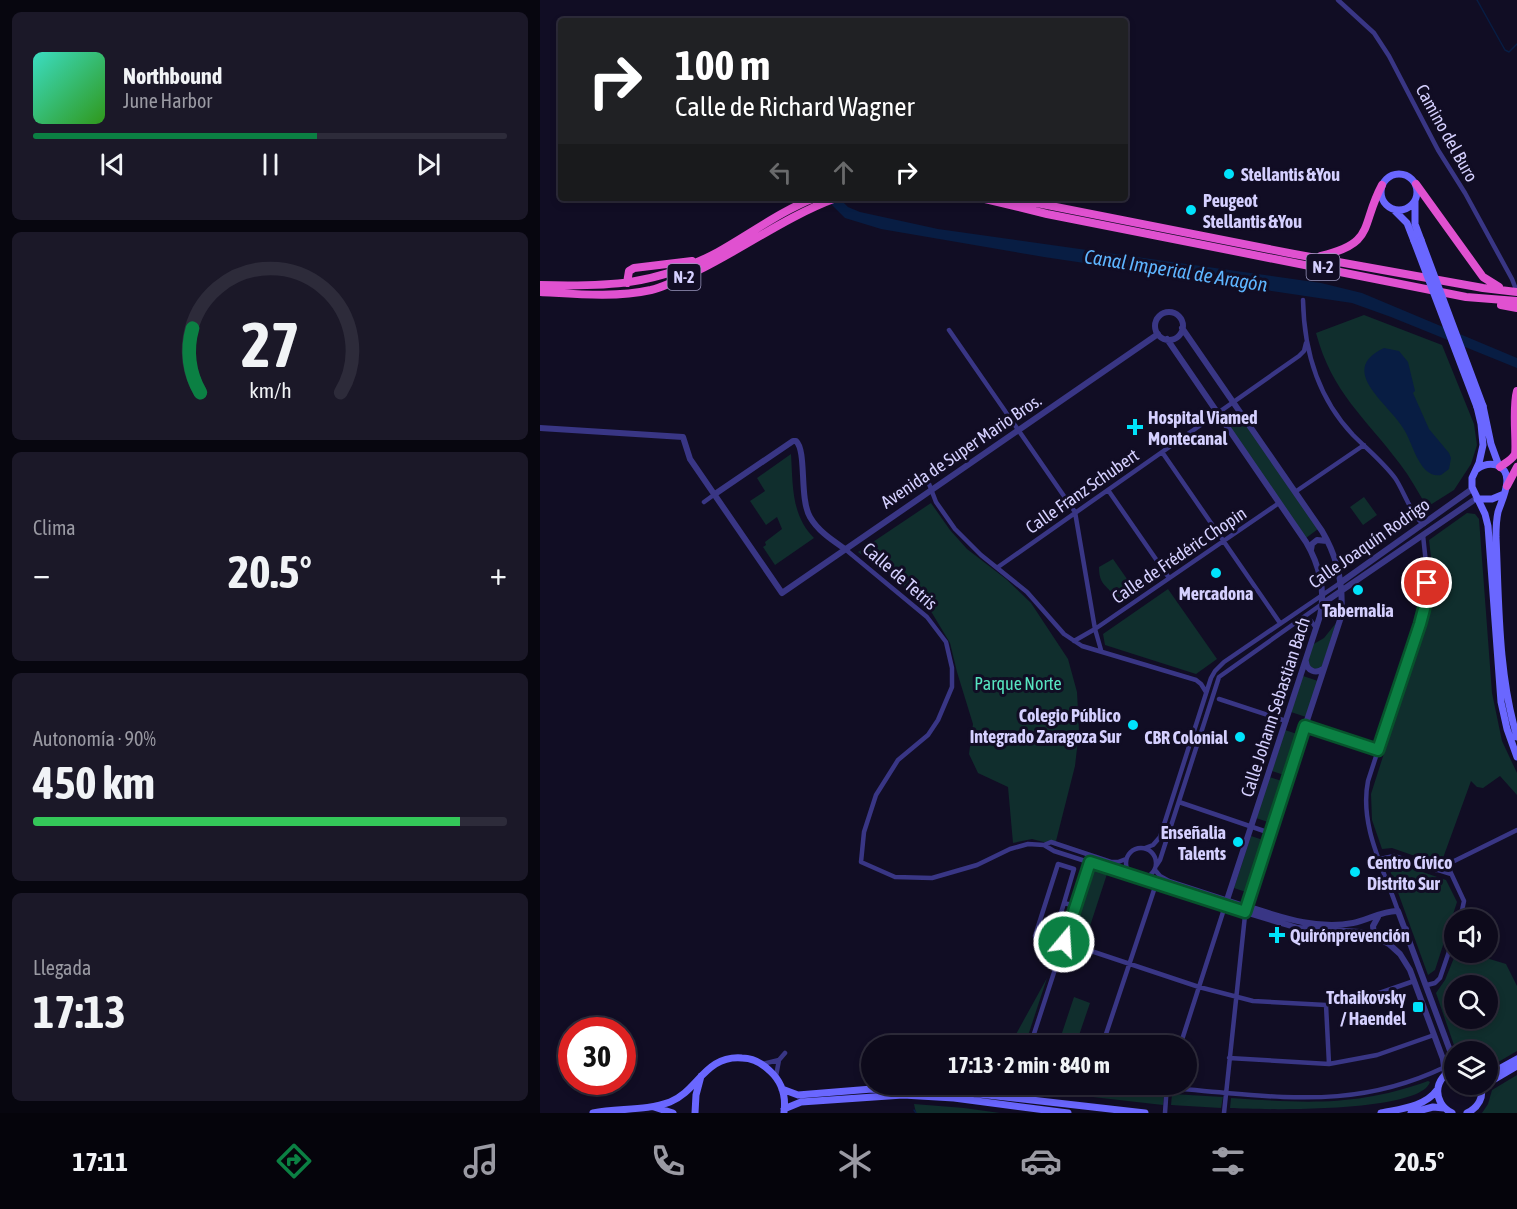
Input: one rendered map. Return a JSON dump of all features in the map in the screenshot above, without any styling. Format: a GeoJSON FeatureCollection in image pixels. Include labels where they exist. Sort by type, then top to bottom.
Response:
{"type":"FeatureCollection","features":[{"type":"Feature","properties":{"kind":"highway"},"geometry":{"type":"LineString","coordinates":[[1416,184],[1483,277],[1490,283],[1512,291]]}},
{"type":"Feature","properties":{"kind":"highway"},"geometry":{"type":"LineString","coordinates":[[1317,258],[1346,249],[1357,242],[1365,230],[1382,185]]}},
{"type":"Feature","properties":{"kind":"highway","name":"N-2"},"geometry":{"type":"LineString","coordinates":[[993,201],[1047,214],[1466,297],[1517,301]]}},
{"type":"Feature","properties":{"kind":"highway","name":"N-2"},"geometry":{"type":"LineString","coordinates":[[1026,201],[1317,258],[1512,291]]}},
{"type":"Feature","properties":{"kind":"highway","name":"N-2"},"geometry":{"type":"LineString","coordinates":[[540,285],[584,286],[652,279],[699,261],[811,202]]}},
{"type":"Feature","properties":{"kind":"highway","name":"N-2"},"geometry":{"type":"LineString","coordinates":[[540,292],[609,294],[650,290],[675,282],[716,262],[811,202]]}},
{"type":"Feature","properties":{"kind":"highway"},"geometry":{"type":"LineString","coordinates":[[627,283],[627,274],[634,268],[699,261]]}},
{"type":"Feature","properties":{"kind":"highway"},"geometry":{"type":"LineString","coordinates":[[1466,297],[1517,308]]}},
{"type":"Feature","properties":{"kind":"highway"},"geometry":{"type":"LineString","coordinates":[[1500,464],[1512,458],[1516,450],[1514,419],[1516,394]]}},
{"type":"Feature","properties":{"kind":"highway"},"geometry":{"type":"LineString","coordinates":[[1506,490],[1517,467]]}},
{"type":"Feature","properties":{"kind":"main road"},"geometry":{"type":"LineString","coordinates":[[1418,240],[1407,223],[1384,203],[1382,185],[1389,177],[1399,174],[1409,176],[1416,184],[1418,195],[1415,224],[1418,240],[1480,406],[1491,444],[1506,476],[1506,490],[1496,521],[1496,537],[1506,685],[1510,713],[1517,737]]}},
{"type":"Feature","properties":{"kind":"main road"},"geometry":{"type":"LineString","coordinates":[[1393,209],[1408,208],[1416,201]]}},
{"type":"Feature","properties":{"kind":"main road"},"geometry":{"type":"LineString","coordinates":[[1480,406],[1483,445],[1477,469],[1472,478],[1472,489],[1485,514],[1488,526],[1501,702],[1517,757]]}},
{"type":"Feature","properties":{"kind":"main road"},"geometry":{"type":"LineString","coordinates":[[1477,469],[1487,464],[1500,464]]}},
{"type":"Feature","properties":{"kind":"main road"},"geometry":{"type":"LineString","coordinates":[[1477,498],[1492,499],[1506,490]]}},
{"type":"Feature","properties":{"kind":"main road"},"geometry":{"type":"LineString","coordinates":[[593,1113],[670,1102],[680,1096],[714,1064],[726,1059],[747,1058],[762,1064],[776,1076],[782,1089],[784,1111],[801,1102],[903,1095],[954,1098],[1068,1113]]}},
{"type":"Feature","properties":{"kind":"main road"},"geometry":{"type":"LineString","coordinates":[[1498,1069],[1517,1059]]}},
{"type":"Feature","properties":{"kind":"main road"},"geometry":{"type":"LineString","coordinates":[[1498,1077],[1517,1066]]}},
{"type":"Feature","properties":{"kind":"main road"},"geometry":{"type":"LineString","coordinates":[[1444,1072],[1437,1090],[1438,1098],[1444,1108]]}},
{"type":"Feature","properties":{"kind":"main road"},"geometry":{"type":"LineString","coordinates":[[695,1113],[696,1095],[701,1076]]}},
{"type":"Feature","properties":{"kind":"main road"},"geometry":{"type":"LineString","coordinates":[[782,1089],[798,1095],[872,1089],[938,1089],[1145,1113]]}},
{"type":"Feature","properties":{"kind":"main road"},"geometry":{"type":"LineString","coordinates":[[1381,1113],[1423,1102],[1437,1090]]}},
{"type":"Feature","properties":{"kind":"main road"},"geometry":{"type":"LineString","coordinates":[[1470,1112],[1480,1101],[1482,1095]]}},
{"type":"Feature","properties":{"kind":"main road"},"geometry":{"type":"LineString","coordinates":[[652,1106],[673,1113]]}},
{"type":"Feature","properties":{"kind":"main road"},"geometry":{"type":"LineString","coordinates":[[1411,1113],[1433,1107],[1444,1108],[1452,1113]]}},
{"type":"Feature","properties":{"kind":"street","name":"Camino del Buro"},"geometry":{"type":"LineString","coordinates":[[1338,0],[1374,33],[1389,56],[1438,150],[1465,193],[1512,279],[1512,291]]}},
{"type":"Feature","properties":{"kind":"street"},"geometry":{"type":"LineString","coordinates":[[1303,300],[1306,343],[1321,390],[1335,413],[1395,478],[1418,521],[1424,524]]}},
{"type":"Feature","properties":{"kind":"street"},"geometry":{"type":"LineString","coordinates":[[1172,312],[1182,321],[1182,328],[1177,337],[1167,339],[1158,333],[1156,321],[1165,313],[1172,312]]}},
{"type":"Feature","properties":{"kind":"street"},"geometry":{"type":"LineString","coordinates":[[1182,328],[1328,542],[1336,562],[1341,591],[1341,617],[1246,909],[1224,1113]]}},
{"type":"Feature","properties":{"kind":"street"},"geometry":{"type":"LineString","coordinates":[[949,330],[1075,512],[1095,629],[1101,650]]}},
{"type":"Feature","properties":{"kind":"street","name":"Avenida de Super Mario Bros."},"geometry":{"type":"LineString","coordinates":[[715,494],[782,593],[1158,333]]}},
{"type":"Feature","properties":{"kind":"street","name":"Calle Johann Sebastian Bach"},"geometry":{"type":"LineString","coordinates":[[1167,339],[1311,550],[1318,567],[1322,596],[1322,604],[1306,661],[1184,1035]]}},
{"type":"Feature","properties":{"kind":"street","name":"Calle Franz Schubert"},"geometry":{"type":"LineString","coordinates":[[998,567],[1302,356],[1306,343]]}},
{"type":"Feature","properties":{"kind":"street"},"geometry":{"type":"LineString","coordinates":[[1302,356],[1310,361]]}},
{"type":"Feature","properties":{"kind":"street"},"geometry":{"type":"LineString","coordinates":[[540,428],[683,437],[690,459],[715,494],[704,502]]}},
{"type":"Feature","properties":{"kind":"street","name":"Calle de Tetris"},"geometry":{"type":"LineString","coordinates":[[715,494],[792,441],[798,442],[801,448],[804,498],[808,513],[822,532],[927,617],[946,642],[952,668],[952,687],[938,720],[928,735],[898,760],[876,795],[864,832],[861,862],[896,877],[932,878],[977,865],[1010,849],[1028,844],[1044,845]]}},
{"type":"Feature","properties":{"kind":"street"},"geometry":{"type":"LineString","coordinates":[[1295,492],[1364,445]]}},
{"type":"Feature","properties":{"kind":"street"},"geometry":{"type":"LineString","coordinates":[[1162,452],[1281,623]]}},
{"type":"Feature","properties":{"kind":"street"},"geometry":{"type":"LineString","coordinates":[[926,476],[931,490],[955,529],[971,546],[1027,592],[1060,630],[1074,641],[1096,650],[1196,680],[1202,684],[1206,692]]}},
{"type":"Feature","properties":{"kind":"street","name":"Calle Joaquín Rodrigo"},"geometry":{"type":"LineString","coordinates":[[1145,848],[1155,843],[1161,834],[1206,692],[1218,668],[1472,489]]}},
{"type":"Feature","properties":{"kind":"street"},"geometry":{"type":"LineString","coordinates":[[1108,490],[1169,578]]}},
{"type":"Feature","properties":{"kind":"street","name":"Calle Joaquín Rodrigo"},"geometry":{"type":"LineString","coordinates":[[1179,802],[1218,679],[1322,604],[1477,498]]}},
{"type":"Feature","properties":{"kind":"street","name":"Calle de Frédéric Chopin"},"geometry":{"type":"LineString","coordinates":[[1074,641],[1279,504]]}},
{"type":"Feature","properties":{"kind":"street"},"geometry":{"type":"LineString","coordinates":[[1423,536],[1427,573],[1424,609],[1368,781],[1365,800],[1370,831],[1447,1041]]}},
{"type":"Feature","properties":{"kind":"street"},"geometry":{"type":"LineString","coordinates":[[1311,550],[1312,544],[1317,540],[1323,539],[1328,542]]}},
{"type":"Feature","properties":{"kind":"street"},"geometry":{"type":"LineString","coordinates":[[1302,620],[1310,620],[1316,628]]}},
{"type":"Feature","properties":{"kind":"street"},"geometry":{"type":"LineString","coordinates":[[1306,661],[1310,670],[1316,672],[1323,669]]}},
{"type":"Feature","properties":{"kind":"street"},"geometry":{"type":"LineString","coordinates":[[1219,699],[1286,721]]}},
{"type":"Feature","properties":{"kind":"street"},"geometry":{"type":"LineString","coordinates":[[1305,726],[1378,750]]}},
{"type":"Feature","properties":{"kind":"street"},"geometry":{"type":"LineString","coordinates":[[1140,879],[1147,877],[1155,868],[1179,802],[1270,833]]}},
{"type":"Feature","properties":{"kind":"street"},"geometry":{"type":"LineString","coordinates":[[1436,870],[1517,830]]}},
{"type":"Feature","properties":{"kind":"street"},"geometry":{"type":"LineString","coordinates":[[1044,845],[1051,842],[1114,863],[1126,859],[1133,850],[1145,848],[1154,855],[1155,868],[1160,876],[1226,903]]}},
{"type":"Feature","properties":{"kind":"street"},"geometry":{"type":"LineString","coordinates":[[1044,845],[1054,851],[1156,884],[1296,921],[1314,924],[1346,924],[1398,911]]}},
{"type":"Feature","properties":{"kind":"street"},"geometry":{"type":"LineString","coordinates":[[1034,1035],[1092,856]]}},
{"type":"Feature","properties":{"kind":"street"},"geometry":{"type":"LineString","coordinates":[[1380,859],[1394,856],[1451,874]]}},
{"type":"Feature","properties":{"kind":"street"},"geometry":{"type":"LineString","coordinates":[[1126,859],[1126,870],[1131,875]]}},
{"type":"Feature","properties":{"kind":"street"},"geometry":{"type":"LineString","coordinates":[[1060,863],[1074,869],[1064,903],[1052,942],[1036,939],[1035,936],[1060,863]]}},
{"type":"Feature","properties":{"kind":"street"},"geometry":{"type":"LineString","coordinates":[[1450,864],[1451,874],[1464,901],[1462,909]]}},
{"type":"Feature","properties":{"kind":"street"},"geometry":{"type":"LineString","coordinates":[[1106,1035],[1156,884]]}},
{"type":"Feature","properties":{"kind":"street"},"geometry":{"type":"LineString","coordinates":[[1064,903],[1076,906]]}},
{"type":"Feature","properties":{"kind":"street"},"geometry":{"type":"LineString","coordinates":[[1246,909],[1298,928],[1319,931],[1353,930],[1377,937],[1400,954],[1408,965],[1444,1067]]}},
{"type":"Feature","properties":{"kind":"street"},"geometry":{"type":"LineString","coordinates":[[1377,937],[1373,926],[1379,916]]}},
{"type":"Feature","properties":{"kind":"street"},"geometry":{"type":"LineString","coordinates":[[1377,937],[1406,930]]}},
{"type":"Feature","properties":{"kind":"street"},"geometry":{"type":"LineString","coordinates":[[1064,942],[1199,987],[1253,1001],[1326,1005],[1365,998],[1414,981]]}},
{"type":"Feature","properties":{"kind":"street"},"geometry":{"type":"LineString","coordinates":[[1427,985],[1435,983],[1440,978],[1445,963]]}},
{"type":"Feature","properties":{"kind":"street"},"geometry":{"type":"LineString","coordinates":[[1326,1005],[1329,1064]]}},
{"type":"Feature","properties":{"kind":"street"},"geometry":{"type":"LineString","coordinates":[[1229,1058],[1329,1064],[1377,1055],[1434,1035]]}},
{"type":"Feature","properties":{"kind":"street"},"geometry":{"type":"LineString","coordinates":[[776,1076],[779,1060],[785,1053]]}},
{"type":"Feature","properties":{"kind":"street"},"geometry":{"type":"LineString","coordinates":[[762,1064],[779,1060]]}},
{"type":"Feature","properties":{"kind":"street"},"geometry":{"type":"LineString","coordinates":[[1197,1090],[1295,1098],[1340,1097],[1392,1088],[1444,1070]]}},
{"type":"Feature","properties":{"kind":"street"},"geometry":{"type":"LineString","coordinates":[[1165,1113],[1166,1095]]}},
{"type":"Feature","properties":{"kind":"green space"},"geometry":{"type":"Polygon","coordinates":[[[1364,315],[1442,345],[1474,424],[1477,445],[1471,464],[1454,490],[1427,507],[1404,469],[1340,388],[1323,354],[1316,333],[1364,315]]]}},
{"type":"Feature","properties":{"kind":"green space"},"geometry":{"type":"Polygon","coordinates":[[[1238,413],[1318,529],[1306,538],[1225,421],[1238,413]]]}},
{"type":"Feature","properties":{"kind":"green space"},"geometry":{"type":"Polygon","coordinates":[[[791,454],[797,509],[806,529],[814,538],[775,565],[763,547],[766,545],[765,542],[782,529],[777,517],[766,525],[750,501],[765,491],[757,478],[791,454]]]}},
{"type":"Feature","properties":{"kind":"green space"},"geometry":{"type":"Polygon","coordinates":[[[1364,497],[1377,515],[1363,525],[1350,507],[1364,497]]]}},
{"type":"Feature","properties":{"kind":"green space","name":"Parque Norte"},"geometry":{"type":"Polygon","coordinates":[[[931,503],[967,549],[1006,579],[1031,603],[1068,659],[1077,692],[1079,731],[1075,766],[1055,845],[1032,839],[1013,843],[1008,787],[978,773],[969,754],[973,724],[950,643],[932,613],[919,598],[858,552],[931,503]]]}},
{"type":"Feature","properties":{"kind":"green space"},"geometry":{"type":"Polygon","coordinates":[[[1467,513],[1475,514],[1479,519],[1492,693],[1502,741],[1517,773],[1517,795],[1500,776],[1483,788],[1477,787],[1471,781],[1443,858],[1435,863],[1392,848],[1382,849],[1372,820],[1371,794],[1428,615],[1433,574],[1429,540],[1467,513]]]}},
{"type":"Feature","properties":{"kind":"green space"},"geometry":{"type":"Polygon","coordinates":[[[1113,559],[1134,589],[1123,597],[1115,597],[1100,577],[1099,567],[1113,559]]]}},
{"type":"Feature","properties":{"kind":"green space"},"geometry":{"type":"Polygon","coordinates":[[[1168,589],[1217,659],[1196,674],[1105,645],[1103,634],[1168,589]]]}},
{"type":"Feature","properties":{"kind":"green space"},"geometry":{"type":"Polygon","coordinates":[[[1336,623],[1322,667],[1311,668],[1307,660],[1312,645],[1324,638],[1336,623]]]}},
{"type":"Feature","properties":{"kind":"green space"},"geometry":{"type":"Polygon","coordinates":[[[1303,676],[1318,681],[1306,717],[1291,712],[1303,676]]]}},
{"type":"Feature","properties":{"kind":"green space"},"geometry":{"type":"Polygon","coordinates":[[[1285,730],[1300,735],[1287,776],[1272,771],[1285,730]]]}},
{"type":"Feature","properties":{"kind":"green space"},"geometry":{"type":"Polygon","coordinates":[[[1269,777],[1285,782],[1271,823],[1256,818],[1269,777]]]}},
{"type":"Feature","properties":{"kind":"green space"},"geometry":{"type":"Polygon","coordinates":[[[1251,836],[1266,841],[1249,893],[1234,888],[1251,836]]]}},
{"type":"Feature","properties":{"kind":"green space"},"geometry":{"type":"Polygon","coordinates":[[[1396,863],[1446,880],[1457,902],[1455,909],[1444,909],[1444,942],[1435,970],[1428,975],[1388,865],[1396,863]]]}},
{"type":"Feature","properties":{"kind":"green space"},"geometry":{"type":"Polygon","coordinates":[[[1092,869],[1107,874],[1090,926],[1076,921],[1092,869]]]}},
{"type":"Feature","properties":{"kind":"green space"},"geometry":{"type":"Polygon","coordinates":[[[1498,962],[1506,964],[1517,986],[1517,1051],[1498,1062],[1498,1041],[1453,1041],[1448,1029],[1498,1029],[1498,975],[1447,975],[1452,963],[1498,962]]]}},
{"type":"Feature","properties":{"kind":"green space"},"geometry":{"type":"Polygon","coordinates":[[[1047,978],[1028,1035],[1016,1035],[1047,978]]]}},
{"type":"Feature","properties":{"kind":"green space"},"geometry":{"type":"Polygon","coordinates":[[[1444,981],[1444,1016],[1436,993],[1444,981]]]}},
{"type":"Feature","properties":{"kind":"green space"},"geometry":{"type":"Polygon","coordinates":[[[1074,997],[1090,1003],[1079,1035],[1061,1035],[1074,997]]]}},
{"type":"Feature","properties":{"kind":"green space"},"geometry":{"type":"Polygon","coordinates":[[[1517,1075],[1517,1113],[1482,1113],[1491,1095],[1498,1095],[1498,1086],[1517,1075]]]}},
{"type":"Feature","properties":{"kind":"green space"},"geometry":{"type":"Polygon","coordinates":[[[1430,1082],[1420,1092],[1399,1099],[1371,1104],[1305,1109],[1230,1108],[1231,1098],[1307,1102],[1354,1099],[1430,1082]]]}},
{"type":"Feature","properties":{"kind":"green space"},"geometry":{"type":"Polygon","coordinates":[[[1075,1095],[1164,1095],[1163,1105],[1075,1095]]]}},
{"type":"Feature","properties":{"kind":"green space"},"geometry":{"type":"Polygon","coordinates":[[[1172,1095],[1223,1097],[1221,1108],[1171,1105],[1172,1095]]]}},
{"type":"Feature","properties":{"kind":"green space"},"geometry":{"type":"Polygon","coordinates":[[[914,1104],[964,1108],[1000,1113],[916,1113],[914,1104]]]}},
{"type":"Feature","properties":{"kind":"water","name":"Canal Imperial de Aragón"},"geometry":{"type":"Polygon","coordinates":[[[828,201],[842,201],[848,207],[860,212],[938,229],[1321,283],[1362,293],[1517,358],[1517,368],[1352,303],[1044,257],[881,229],[845,218],[828,201]]]}},
{"type":"Feature","properties":{"kind":"water"},"geometry":{"type":"Polygon","coordinates":[[[1384,348],[1399,351],[1408,362],[1415,391],[1413,393],[1429,429],[1449,453],[1451,458],[1449,469],[1441,475],[1433,475],[1422,466],[1407,434],[1370,386],[1365,376],[1365,366],[1371,357],[1384,348]]]}},
{"type":"Feature","properties":{"kind":"waterway"},"geometry":{"type":"LineString","coordinates":[[1477,0],[1505,50],[1509,52],[1517,44]]}},
{"type":"Feature","properties":{"kind":"place","name":"Stellantis &You"},"geometry":{"type":"Point","coordinates":[1229,174]}},
{"type":"Feature","properties":{"kind":"place","name":"Peugeot Stellantis &You"},"geometry":{"type":"Point","coordinates":[1191,210]}},
{"type":"Feature","properties":{"kind":"place","name":"Hospital Viamed Montecanal"},"geometry":{"type":"Point","coordinates":[1135,427]}},
{"type":"Feature","properties":{"kind":"place","name":"Mercadona"},"geometry":{"type":"Point","coordinates":[1216,573]}},
{"type":"Feature","properties":{"kind":"place","name":"Tabernalia"},"geometry":{"type":"Point","coordinates":[1358,590]}},
{"type":"Feature","properties":{"kind":"place","name":"Colegio Público Integrado Zaragoza Sur"},"geometry":{"type":"Point","coordinates":[1133,725]}},
{"type":"Feature","properties":{"kind":"place","name":"CBR Colonial"},"geometry":{"type":"Point","coordinates":[1240,737]}},
{"type":"Feature","properties":{"kind":"place","name":"Enseñalia Talents"},"geometry":{"type":"Point","coordinates":[1238,842]}},
{"type":"Feature","properties":{"kind":"place","name":"Centro Cívico Distrito Sur"},"geometry":{"type":"Point","coordinates":[1355,872]}},
{"type":"Feature","properties":{"kind":"place","name":"Quirónprevención"},"geometry":{"type":"Point","coordinates":[1277,935]}},
{"type":"Feature","properties":{"kind":"place","name":"Tchaikovsky / Haendel"},"geometry":{"type":"Point","coordinates":[1418,1007]}},
{"type":"Feature","properties":{"kind":"route"},"geometry":{"type":"LineString","coordinates":[[1064,942],[1090,862],[1245,912],[1305,726],[1378,750],[1420,624],[1427,583]]}}]}
